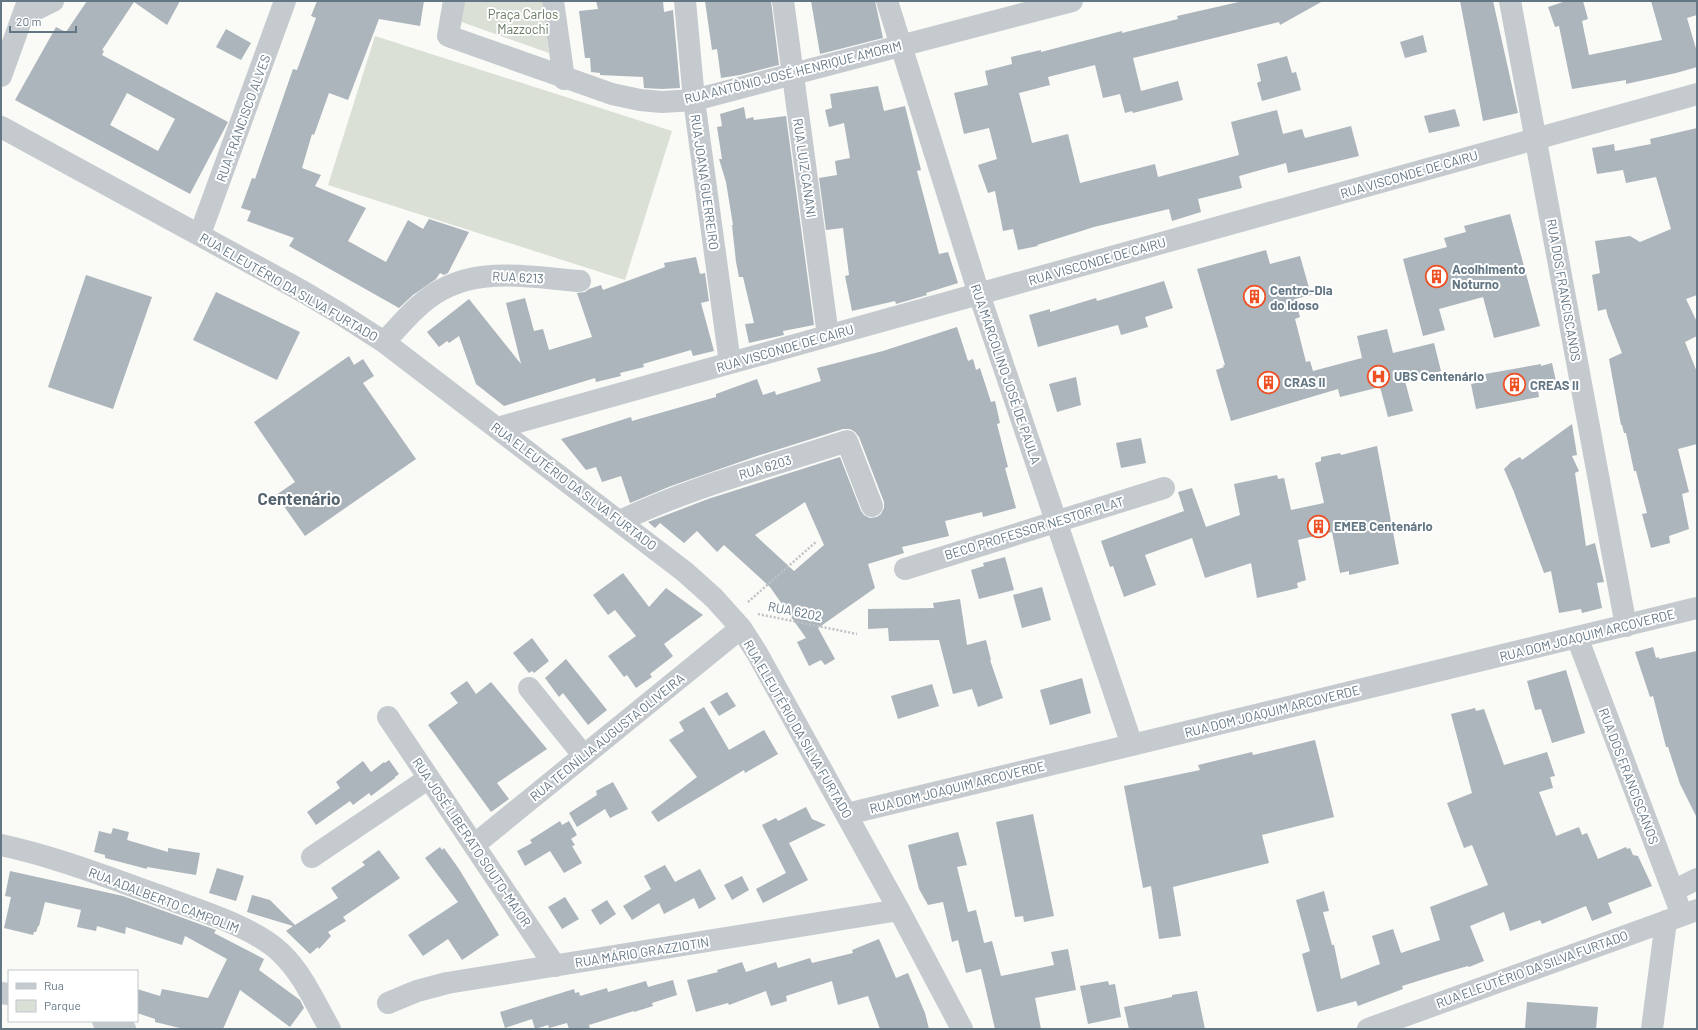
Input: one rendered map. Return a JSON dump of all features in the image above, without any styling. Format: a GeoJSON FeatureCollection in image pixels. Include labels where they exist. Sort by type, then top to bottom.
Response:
{"type":"FeatureCollection","features":[{"type":"Feature","properties":{"kind":"street"},"geometry":{"type":"LineString","coordinates":[[1,76],[25,8],[53,1]]}},
{"type":"Feature","properties":{"kind":"street","name":"RUA FRANCISCO ALVES"},"geometry":{"type":"LineString","coordinates":[[200,234],[285,1]]}},
{"type":"Feature","properties":{"kind":"street","name":"RUA ANTÔNIO JOSÉ HENRIQUE AMORIM"},"geometry":{"type":"LineString","coordinates":[[454,1],[448,36],[564,79],[612,94],[640,100],[662,102],[694,100],[1072,1]]}},
{"type":"Feature","properties":{"kind":"street"},"geometry":{"type":"LineString","coordinates":[[553,1],[564,79]]}},
{"type":"Feature","properties":{"kind":"street","name":"RUA JOANA GUERREIRO"},"geometry":{"type":"LineString","coordinates":[[684,1],[694,100],[730,363]]}},
{"type":"Feature","properties":{"kind":"street","name":"RUA LUIZ CANANI"},"geometry":{"type":"LineString","coordinates":[[783,1],[828,336]]}},
{"type":"Feature","properties":{"kind":"street","name":"RUA MARCOLINO JOSÉ DE PAULA"},"geometry":{"type":"LineString","coordinates":[[887,1],[979,294],[1132,745]]}},
{"type":"Feature","properties":{"kind":"street","name":"RUA DOS FRANCISCANOS"},"geometry":{"type":"LineString","coordinates":[[1510,1],[1626,626]]}},
{"type":"Feature","properties":{"kind":"street","name":"RUA VISCONDE DE CAIRU"},"geometry":{"type":"LineString","coordinates":[[497,428],[1697,94]]}},
{"type":"Feature","properties":{"kind":"street","name":"RUA ELEUTÉRIO DA SILVA FURTADO"},"geometry":{"type":"LineString","coordinates":[[1,126],[200,234],[333,309],[384,342],[620,521],[691,577],[714,598],[744,620],[758,653],[847,814],[962,1029]]}},
{"type":"Feature","properties":{"kind":"street","name":"RUA 6213"},"geometry":{"type":"LineString","coordinates":[[384,342],[421,304],[439,291],[459,282],[480,276],[502,275],[580,281]]}},
{"type":"Feature","properties":{"kind":"street","name":"RUA 6203"},"geometry":{"type":"LineString","coordinates":[[620,521],[656,504],[693,490],[848,442],[872,506]]}},
{"type":"Feature","properties":{"kind":"street","name":"BECO PROFESSOR NESTOR PLAT"},"geometry":{"type":"LineString","coordinates":[[905,569],[1164,488]]}},
{"type":"Feature","properties":{"kind":"street","name":"RUA DOM JOAQUIM ARCOVERDE"},"geometry":{"type":"LineString","coordinates":[[847,814],[1697,608]]}},
{"type":"Feature","properties":{"kind":"street","name":"RUA TEONÍLIA AUGUSTA OLIVEIRA"},"geometry":{"type":"LineString","coordinates":[[474,845],[584,756],[744,620]]}},
{"type":"Feature","properties":{"kind":"street","name":"RUA DOS FRANCISCANOS"},"geometry":{"type":"LineString","coordinates":[[1577,637],[1682,915],[1652,1029]]}},
{"type":"Feature","properties":{"kind":"street"},"geometry":{"type":"LineString","coordinates":[[529,688],[584,756]]}},
{"type":"Feature","properties":{"kind":"street","name":"RUA JOSÉ LIBERATO SOUTO-MAIOR"},"geometry":{"type":"LineString","coordinates":[[388,717],[555,966]]}},
{"type":"Feature","properties":{"kind":"street"},"geometry":{"type":"LineString","coordinates":[[312,857],[429,778]]}},
{"type":"Feature","properties":{"kind":"street","name":"RUA ADALBERTO CAMPOLIM"},"geometry":{"type":"LineString","coordinates":[[1,845],[59,861],[140,889],[211,915],[254,934],[280,952],[299,972],[330,1029]]}},
{"type":"Feature","properties":{"kind":"street"},"geometry":{"type":"LineString","coordinates":[[1673,891],[1697,878]]}},
{"type":"Feature","properties":{"kind":"street","name":"RUA MÁRIO GRAZZIOTIN"},"geometry":{"type":"LineString","coordinates":[[388,1002],[417,991],[447,983],[899,910]]}},
{"type":"Feature","properties":{"kind":"street","name":"RUA ELEUTÉRIO DA SILVA FURTADO"},"geometry":{"type":"LineString","coordinates":[[1368,1029],[1405,1022],[1682,915]]}},
{"type":"Feature","properties":{"kind":"street"},"geometry":{"type":"LineString","coordinates":[[106,1022],[125,1029]]}},
{"type":"Feature","properties":{"kind":"path"},"geometry":{"type":"LineString","coordinates":[[744,620],[747,603],[817,541]]}},
{"type":"Feature","properties":{"kind":"path","name":"RUA 6202"},"geometry":{"type":"LineString","coordinates":[[744,620],[856,634]]}},
{"type":"Feature","properties":{"kind":"green space","name":"Praça Carlos Mazzochi"},"geometry":{"type":"Polygon","coordinates":[[[463,1],[542,1],[549,53],[459,21],[463,1]]]}},
{"type":"Feature","properties":{"kind":"green space"},"geometry":{"type":"Polygon","coordinates":[[[375,36],[672,131],[625,280],[328,185],[375,36]]]}},
{"type":"Feature","properties":{"kind":"building"},"geometry":{"type":"Polygon","coordinates":[[[87,1],[180,1],[167,25],[134,2],[102,50],[104,51],[102,55],[228,122],[190,194],[15,100],[56,27],[66,32],[87,1]],[[127,93],[110,125],[158,151],[175,119],[127,93]]]}},
{"type":"Feature","properties":{"kind":"building"},"geometry":{"type":"Polygon","coordinates":[[[317,1],[424,1],[420,26],[379,19],[348,100],[329,93],[314,135],[312,134],[302,168],[321,175],[315,186],[366,208],[348,241],[386,262],[408,220],[423,229],[429,219],[469,232],[448,273],[444,275],[440,273],[436,279],[413,295],[399,308],[289,246],[294,238],[247,221],[251,211],[241,208],[252,178],[255,179],[293,69],[297,70],[316,18],[311,16],[317,1]]]}},
{"type":"Feature","properties":{"kind":"building"},"geometry":{"type":"Polygon","coordinates":[[[596,1],[663,1],[664,12],[673,10],[680,88],[644,88],[643,77],[600,75],[600,73],[591,72],[590,58],[585,58],[579,11],[598,9],[596,1]]]}},
{"type":"Feature","properties":{"kind":"building"},"geometry":{"type":"Polygon","coordinates":[[[705,1],[771,1],[779,65],[740,75],[721,78],[717,49],[712,50],[705,1]]]}},
{"type":"Feature","properties":{"kind":"building"},"geometry":{"type":"Polygon","coordinates":[[[811,1],[875,1],[883,38],[820,54],[811,1]]]}},
{"type":"Feature","properties":{"kind":"building"},"geometry":{"type":"Polygon","coordinates":[[[1243,1],[1323,1],[1280,25],[1279,22],[1133,58],[1141,91],[1178,81],[1183,100],[1133,113],[1132,111],[1125,113],[1120,94],[1103,98],[1095,65],[1048,77],[1050,85],[1019,93],[1032,143],[1068,134],[1080,183],[1155,164],[1158,177],[1239,155],[1231,122],[1277,110],[1283,134],[1302,129],[1305,138],[1351,126],[1359,156],[1288,173],[1286,163],[1239,176],[1242,188],[1198,199],[1201,212],[1172,221],[1169,209],[1094,227],[1037,245],[1038,246],[1018,250],[1013,229],[1003,231],[995,191],[988,193],[978,165],[997,159],[989,128],[964,134],[954,93],[988,85],[985,71],[1012,64],[1011,57],[1041,50],[1041,52],[1122,31],[1122,33],[1178,19],[1177,16],[1243,1]]]}},
{"type":"Feature","properties":{"kind":"building"},"geometry":{"type":"Polygon","coordinates":[[[1460,1],[1493,1],[1518,113],[1483,121],[1460,1]]]}},
{"type":"Feature","properties":{"kind":"building"},"geometry":{"type":"Polygon","coordinates":[[[1566,1],[1583,1],[1588,19],[1582,21],[1589,55],[1662,40],[1651,1],[1697,1],[1697,15],[1687,18],[1697,52],[1697,67],[1626,84],[1626,80],[1572,89],[1559,26],[1555,27],[1548,7],[1566,1]]]}},
{"type":"Feature","properties":{"kind":"building"},"geometry":{"type":"Polygon","coordinates":[[[226,29],[251,43],[241,60],[216,47],[226,29]]]}},
{"type":"Feature","properties":{"kind":"building"},"geometry":{"type":"Polygon","coordinates":[[[1423,35],[1427,52],[1405,58],[1400,42],[1423,35]]]}},
{"type":"Feature","properties":{"kind":"building"},"geometry":{"type":"Polygon","coordinates":[[[1287,56],[1292,73],[1296,72],[1301,90],[1262,101],[1257,83],[1261,81],[1257,64],[1287,56]]]}},
{"type":"Feature","properties":{"kind":"building"},"geometry":{"type":"Polygon","coordinates":[[[878,86],[884,111],[905,106],[921,170],[917,171],[939,254],[948,252],[958,283],[926,293],[927,295],[896,304],[895,301],[852,311],[845,276],[849,275],[843,228],[826,230],[819,178],[837,175],[835,161],[850,158],[844,123],[829,127],[825,110],[832,108],[830,94],[878,86]]]}},
{"type":"Feature","properties":{"kind":"building"},"geometry":{"type":"Polygon","coordinates":[[[744,107],[746,119],[753,117],[754,120],[786,116],[814,325],[783,331],[784,335],[749,343],[745,324],[754,323],[743,277],[739,277],[736,262],[733,225],[726,182],[719,159],[722,159],[717,127],[722,126],[720,114],[744,107]]]}},
{"type":"Feature","properties":{"kind":"building"},"geometry":{"type":"Polygon","coordinates":[[[1455,109],[1460,126],[1429,133],[1424,116],[1455,109]]]}},
{"type":"Feature","properties":{"kind":"building"},"geometry":{"type":"Polygon","coordinates":[[[1697,128],[1697,295],[1686,299],[1697,322],[1697,336],[1685,342],[1697,372],[1697,444],[1678,449],[1689,492],[1682,494],[1689,529],[1669,536],[1670,543],[1651,548],[1642,514],[1647,513],[1636,471],[1634,471],[1626,433],[1624,433],[1621,425],[1609,359],[1622,353],[1606,309],[1598,311],[1592,275],[1600,273],[1595,241],[1630,236],[1640,242],[1671,229],[1656,177],[1626,183],[1623,170],[1597,174],[1592,148],[1614,144],[1615,151],[1651,144],[1650,139],[1697,128]]]}},
{"type":"Feature","properties":{"kind":"building","name":"Acolhimento Noturno"},"geometry":{"type":"Polygon","coordinates":[[[1510,214],[1540,326],[1494,338],[1483,297],[1439,309],[1445,330],[1423,336],[1403,259],[1447,247],[1444,238],[1466,232],[1464,226],[1510,214]]]}},
{"type":"Feature","properties":{"kind":"building"},"geometry":{"type":"Polygon","coordinates":[[[1266,250],[1270,264],[1300,256],[1311,295],[1295,299],[1300,317],[1295,319],[1306,362],[1310,361],[1313,371],[1362,358],[1357,336],[1387,329],[1393,353],[1434,343],[1441,371],[1405,381],[1413,411],[1388,417],[1380,387],[1340,397],[1338,389],[1231,421],[1216,370],[1224,367],[1223,365],[1225,365],[1197,269],[1266,250]]]}},
{"type":"Feature","properties":{"kind":"building"},"geometry":{"type":"Polygon","coordinates":[[[696,257],[700,274],[705,273],[709,301],[701,303],[714,351],[693,356],[691,350],[643,364],[644,367],[620,373],[621,376],[596,382],[595,378],[504,406],[476,384],[459,336],[449,343],[447,341],[439,347],[427,332],[469,299],[521,364],[506,303],[525,298],[534,331],[543,329],[549,350],[592,337],[577,293],[585,292],[601,285],[603,290],[665,267],[664,263],[696,257]]]}},
{"type":"Feature","properties":{"kind":"building"},"geometry":{"type":"Polygon","coordinates":[[[86,275],[152,297],[113,409],[48,387],[86,275]]]}},
{"type":"Feature","properties":{"kind":"building"},"geometry":{"type":"Polygon","coordinates":[[[1164,281],[1173,308],[1145,317],[1148,327],[1121,335],[1118,325],[1038,347],[1029,315],[1050,309],[1050,312],[1096,298],[1097,301],[1164,281]]]}},
{"type":"Feature","properties":{"kind":"building"},"geometry":{"type":"Polygon","coordinates":[[[216,292],[300,332],[277,380],[193,340],[216,292]]]}},
{"type":"Feature","properties":{"kind":"building"},"geometry":{"type":"Polygon","coordinates":[[[957,327],[968,361],[973,359],[976,370],[980,368],[991,402],[995,401],[1000,423],[997,424],[1008,467],[1005,468],[1016,508],[983,517],[982,512],[945,521],[949,536],[902,547],[904,553],[868,564],[875,588],[818,628],[835,659],[825,665],[821,660],[809,666],[797,642],[806,638],[770,587],[724,545],[717,552],[697,531],[684,543],[660,523],[655,528],[648,522],[708,499],[840,457],[861,511],[864,515],[870,518],[877,517],[881,514],[884,508],[884,502],[859,437],[855,432],[850,429],[843,429],[757,456],[671,486],[630,503],[621,476],[602,482],[596,467],[586,470],[561,439],[631,417],[632,421],[716,397],[716,394],[757,379],[763,395],[775,391],[776,395],[821,381],[817,368],[883,351],[957,327]],[[805,502],[755,535],[794,571],[824,545],[805,502]]]}},
{"type":"Feature","properties":{"kind":"building"},"geometry":{"type":"Polygon","coordinates":[[[349,356],[354,365],[363,359],[374,376],[363,383],[416,459],[305,536],[276,495],[295,482],[254,422],[349,356]]]}},
{"type":"Feature","properties":{"kind":"building","name":"CREAS II"},"geometry":{"type":"Polygon","coordinates":[[[1552,363],[1557,386],[1538,390],[1539,397],[1476,409],[1471,384],[1487,381],[1485,374],[1552,363]]]}},
{"type":"Feature","properties":{"kind":"building"},"geometry":{"type":"Polygon","coordinates":[[[1076,377],[1081,405],[1057,412],[1049,384],[1076,377]]]}},
{"type":"Feature","properties":{"kind":"building"},"geometry":{"type":"Polygon","coordinates":[[[1572,424],[1577,455],[1572,456],[1579,471],[1575,473],[1586,546],[1595,543],[1604,582],[1597,583],[1602,608],[1582,613],[1581,609],[1559,613],[1551,571],[1544,573],[1504,469],[1511,462],[1520,457],[1522,460],[1572,424]]]}},
{"type":"Feature","properties":{"kind":"building"},"geometry":{"type":"Polygon","coordinates":[[[1141,438],[1146,463],[1121,468],[1116,443],[1141,438]]]}},
{"type":"Feature","properties":{"kind":"building","name":"EMEB Centenário"},"geometry":{"type":"Polygon","coordinates":[[[1377,446],[1399,564],[1349,575],[1349,571],[1340,573],[1332,532],[1298,540],[1306,580],[1297,583],[1298,588],[1257,598],[1251,563],[1205,578],[1192,538],[1145,555],[1156,585],[1124,597],[1113,566],[1110,567],[1101,541],[1184,511],[1178,492],[1192,488],[1206,527],[1240,515],[1234,484],[1277,475],[1278,479],[1284,478],[1291,510],[1324,503],[1315,463],[1321,461],[1321,457],[1340,453],[1341,455],[1377,446]]]}},
{"type":"Feature","properties":{"kind":"building"},"geometry":{"type":"Polygon","coordinates":[[[1005,557],[1014,590],[979,599],[971,570],[984,566],[983,563],[1005,557]]]}},
{"type":"Feature","properties":{"kind":"building"},"geometry":{"type":"Polygon","coordinates":[[[623,573],[649,607],[666,588],[703,615],[664,644],[673,656],[650,674],[652,677],[636,688],[627,675],[624,677],[608,656],[636,636],[615,610],[608,615],[593,595],[623,573]]]}},
{"type":"Feature","properties":{"kind":"building"},"geometry":{"type":"Polygon","coordinates":[[[1042,587],[1051,620],[1022,628],[1013,595],[1042,587]]]}},
{"type":"Feature","properties":{"kind":"building"},"geometry":{"type":"Polygon","coordinates":[[[960,599],[967,645],[986,640],[990,660],[1003,698],[978,707],[972,689],[953,694],[939,640],[889,641],[888,628],[868,629],[868,609],[934,608],[933,603],[960,599]]]}},
{"type":"Feature","properties":{"kind":"building"},"geometry":{"type":"Polygon","coordinates":[[[532,638],[549,661],[534,673],[532,671],[529,673],[513,653],[532,638]]]}},
{"type":"Feature","properties":{"kind":"building"},"geometry":{"type":"Polygon","coordinates":[[[1653,647],[1656,658],[1659,657],[1659,659],[1697,651],[1697,818],[1680,784],[1668,747],[1666,747],[1653,696],[1650,697],[1635,652],[1653,647]]]}},
{"type":"Feature","properties":{"kind":"building"},"geometry":{"type":"Polygon","coordinates":[[[566,659],[607,710],[588,725],[563,693],[559,697],[545,678],[566,659]]]}},
{"type":"Feature","properties":{"kind":"building"},"geometry":{"type":"Polygon","coordinates":[[[1566,670],[1585,733],[1552,743],[1541,709],[1535,710],[1527,681],[1566,670]]]}},
{"type":"Feature","properties":{"kind":"building"},"geometry":{"type":"Polygon","coordinates":[[[1082,678],[1091,713],[1050,725],[1040,690],[1082,678]]]}},
{"type":"Feature","properties":{"kind":"building"},"geometry":{"type":"Polygon","coordinates":[[[467,681],[476,694],[491,682],[547,749],[497,783],[509,799],[491,812],[428,725],[458,703],[450,693],[467,681]]]}},
{"type":"Feature","properties":{"kind":"building"},"geometry":{"type":"Polygon","coordinates":[[[932,684],[939,706],[898,719],[891,696],[932,684]]]}},
{"type":"Feature","properties":{"kind":"building"},"geometry":{"type":"Polygon","coordinates":[[[727,692],[736,706],[719,716],[710,702],[727,692]]]}},
{"type":"Feature","properties":{"kind":"building"},"geometry":{"type":"Polygon","coordinates":[[[704,707],[729,750],[764,730],[778,754],[745,773],[744,770],[658,822],[651,812],[697,777],[669,740],[684,731],[679,722],[704,707]]]}},
{"type":"Feature","properties":{"kind":"building"},"geometry":{"type":"Polygon","coordinates":[[[1475,708],[1476,711],[1484,709],[1504,765],[1547,752],[1555,776],[1550,777],[1553,788],[1539,792],[1556,836],[1579,827],[1582,835],[1587,833],[1598,859],[1626,847],[1627,849],[1630,848],[1633,855],[1638,856],[1652,886],[1608,903],[1612,913],[1592,921],[1586,906],[1542,924],[1540,920],[1510,931],[1504,912],[1470,926],[1484,961],[1469,967],[1468,966],[1402,986],[1403,989],[1358,1006],[1356,1001],[1317,1012],[1302,954],[1310,951],[1296,900],[1324,891],[1329,911],[1323,912],[1332,945],[1334,945],[1341,979],[1380,964],[1372,936],[1393,929],[1401,953],[1440,940],[1430,907],[1488,885],[1472,845],[1464,848],[1447,803],[1472,793],[1451,714],[1475,708]]]}},
{"type":"Feature","properties":{"kind":"building"},"geometry":{"type":"Polygon","coordinates":[[[1315,740],[1334,817],[1262,835],[1269,863],[1173,887],[1181,936],[1159,939],[1151,886],[1143,888],[1124,786],[1200,770],[1198,765],[1252,752],[1253,755],[1315,740]]]}},
{"type":"Feature","properties":{"kind":"building"},"geometry":{"type":"Polygon","coordinates":[[[389,760],[399,774],[395,778],[371,796],[369,793],[353,805],[350,801],[316,825],[307,812],[340,788],[336,782],[363,761],[371,772],[389,760]]]}},
{"type":"Feature","properties":{"kind":"building"},"geometry":{"type":"Polygon","coordinates":[[[613,782],[628,809],[610,818],[605,809],[577,827],[569,813],[597,795],[596,791],[613,782]]]}},
{"type":"Feature","properties":{"kind":"building"},"geometry":{"type":"Polygon","coordinates":[[[806,807],[812,819],[826,825],[789,843],[808,880],[763,903],[756,889],[786,873],[762,825],[776,818],[778,821],[806,807]]]}},
{"type":"Feature","properties":{"kind":"building"},"geometry":{"type":"Polygon","coordinates":[[[1033,814],[1054,916],[1024,922],[1023,916],[1015,917],[996,822],[1033,814]]]}},
{"type":"Feature","properties":{"kind":"building"},"geometry":{"type":"Polygon","coordinates":[[[560,821],[562,825],[569,821],[577,835],[571,839],[575,845],[572,846],[582,863],[564,873],[550,851],[525,866],[517,851],[532,843],[530,840],[560,821]]]}},
{"type":"Feature","properties":{"kind":"building"},"geometry":{"type":"Polygon","coordinates":[[[113,828],[129,832],[127,840],[168,852],[168,848],[200,853],[196,875],[147,867],[147,869],[105,858],[105,855],[94,852],[99,831],[111,834],[113,828]]]}},
{"type":"Feature","properties":{"kind":"building"},"geometry":{"type":"Polygon","coordinates":[[[958,832],[967,865],[957,867],[968,912],[976,910],[984,943],[992,941],[1001,976],[1054,965],[1051,952],[1068,949],[1076,990],[1035,998],[1041,1029],[995,1029],[981,969],[966,973],[958,940],[952,942],[943,902],[928,905],[919,889],[908,845],[958,832]]]}},
{"type":"Feature","properties":{"kind":"building"},"geometry":{"type":"Polygon","coordinates":[[[440,847],[442,850],[444,848],[459,869],[499,935],[462,960],[448,939],[423,956],[408,935],[458,902],[425,858],[440,847]]]}},
{"type":"Feature","properties":{"kind":"building"},"geometry":{"type":"Polygon","coordinates":[[[379,850],[400,878],[343,917],[346,921],[328,932],[331,936],[319,949],[318,947],[310,954],[286,931],[293,926],[247,912],[252,895],[270,900],[295,925],[338,898],[331,888],[365,865],[362,862],[379,850]]]}},
{"type":"Feature","properties":{"kind":"building"},"geometry":{"type":"Polygon","coordinates":[[[665,865],[675,882],[700,869],[716,899],[699,909],[694,898],[664,914],[659,903],[632,920],[623,906],[651,889],[644,876],[665,865]]]}},
{"type":"Feature","properties":{"kind":"building"},"geometry":{"type":"Polygon","coordinates":[[[217,868],[244,876],[236,901],[209,893],[217,868]]]}},
{"type":"Feature","properties":{"kind":"building"},"geometry":{"type":"Polygon","coordinates":[[[10,871],[123,896],[216,930],[214,933],[264,959],[259,970],[300,1000],[304,1008],[290,1027],[240,990],[223,1029],[184,1029],[155,1022],[155,1019],[138,1013],[138,989],[160,996],[162,989],[208,998],[227,959],[185,936],[182,945],[126,927],[125,934],[97,926],[96,931],[77,927],[81,910],[45,902],[39,926],[33,935],[4,928],[11,897],[5,896],[10,871]]]}},
{"type":"Feature","properties":{"kind":"building"},"geometry":{"type":"Polygon","coordinates":[[[742,876],[749,890],[732,900],[724,885],[742,876]]]}},
{"type":"Feature","properties":{"kind":"building"},"geometry":{"type":"Polygon","coordinates":[[[565,897],[579,919],[562,929],[548,907],[565,897]]]}},
{"type":"Feature","properties":{"kind":"building"},"geometry":{"type":"Polygon","coordinates":[[[607,900],[616,914],[600,925],[591,910],[607,900]]]}},
{"type":"Feature","properties":{"kind":"building"},"geometry":{"type":"Polygon","coordinates":[[[879,939],[896,978],[908,973],[925,1013],[929,1029],[880,1029],[868,996],[838,1005],[832,981],[786,996],[787,1001],[771,1006],[766,991],[729,1005],[728,1003],[696,1012],[687,980],[718,972],[717,970],[742,962],[746,972],[776,962],[778,968],[810,958],[812,963],[853,953],[852,950],[879,939]]]}},
{"type":"Feature","properties":{"kind":"building"},"geometry":{"type":"Polygon","coordinates":[[[673,980],[677,995],[652,1003],[653,1006],[589,1025],[590,1029],[569,1029],[567,1023],[549,1028],[548,1025],[535,1029],[532,1019],[505,1028],[500,1012],[574,989],[575,993],[579,992],[580,996],[607,988],[608,992],[646,981],[648,987],[673,980]]]}},
{"type":"Feature","properties":{"kind":"building"},"geometry":{"type":"Polygon","coordinates":[[[1108,981],[1109,985],[1115,984],[1121,1017],[1088,1024],[1080,986],[1108,981]]]}},
{"type":"Feature","properties":{"kind":"building"},"geometry":{"type":"Polygon","coordinates":[[[1197,991],[1205,1029],[1129,1029],[1124,1007],[1172,997],[1172,995],[1197,991]]]}},
{"type":"Feature","properties":{"kind":"building"},"geometry":{"type":"Polygon","coordinates":[[[1527,1002],[1598,1007],[1596,1029],[1525,1029],[1527,1002]]]}},
{"type":"Feature","properties":{"kind":"place","name":"Acolhimento Noturno"},"geometry":{"type":"Point","coordinates":[1437,276]}},
{"type":"Feature","properties":{"kind":"place","name":"Centro-Dia do Idoso"},"geometry":{"type":"Point","coordinates":[1254,297]}},
{"type":"Feature","properties":{"kind":"place","name":"UBS Centenário"},"geometry":{"type":"Point","coordinates":[1379,376]}},
{"type":"Feature","properties":{"kind":"place","name":"CRAS II"},"geometry":{"type":"Point","coordinates":[1268,382]}},
{"type":"Feature","properties":{"kind":"place","name":"CREAS II"},"geometry":{"type":"Point","coordinates":[1514,385]}},
{"type":"Feature","properties":{"kind":"place","name":"EMEB Centenário"},"geometry":{"type":"Point","coordinates":[1318,526]}},
{"type":"Feature","properties":{"kind":"district","name":"Centenário"},"geometry":{"type":"Point","coordinates":[299,499]}}]}
